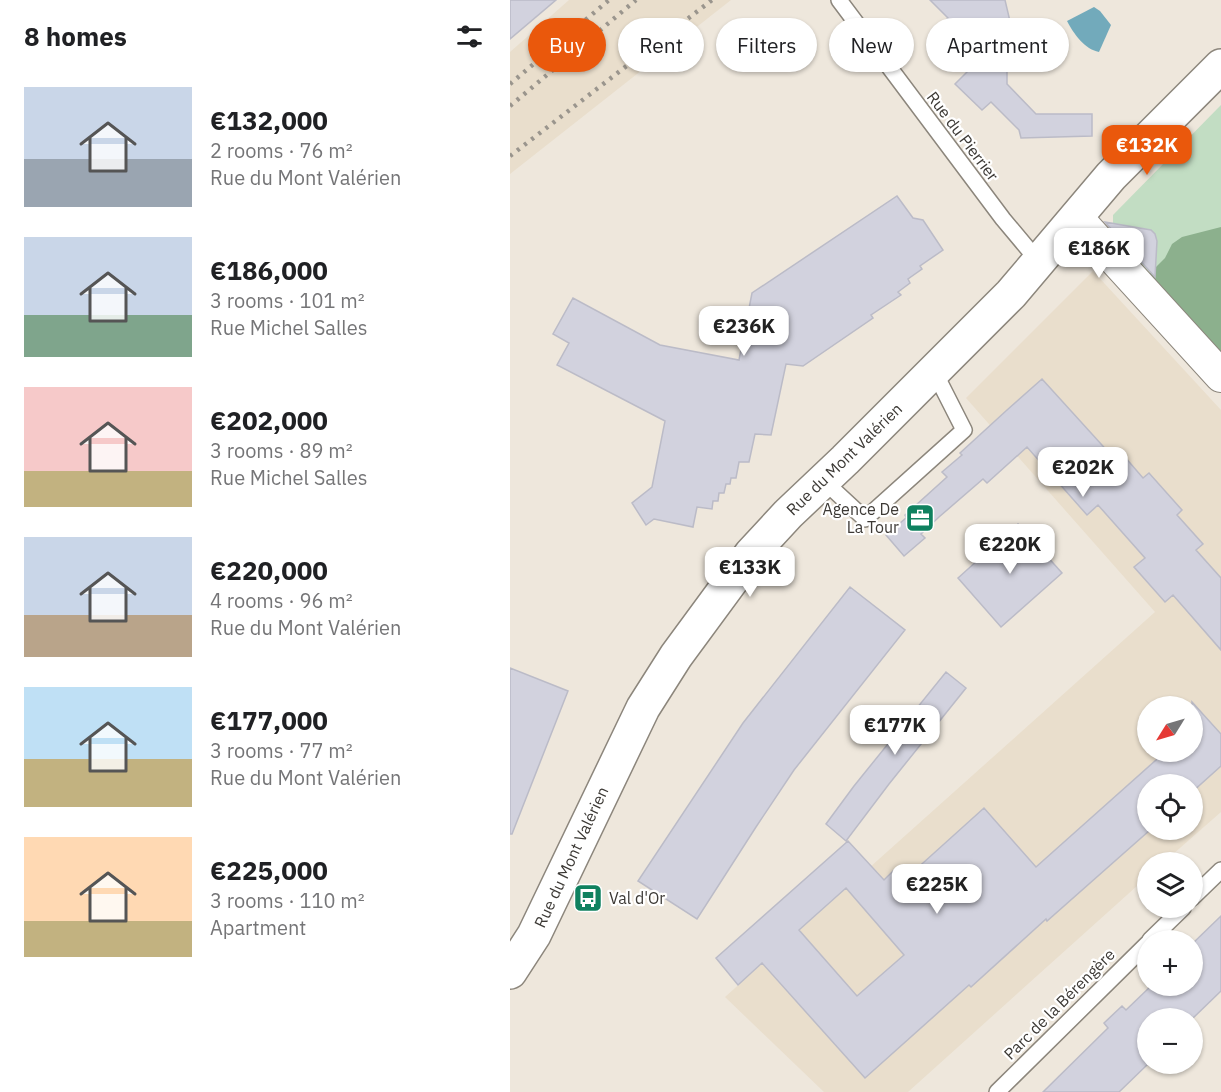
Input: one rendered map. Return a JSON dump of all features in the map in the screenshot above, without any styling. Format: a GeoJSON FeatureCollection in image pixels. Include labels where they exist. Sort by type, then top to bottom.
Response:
{"type":"FeatureCollection","features":[{"type":"Feature","properties":{"kind":"main road","name":"Rue du Mont Valérien"},"geometry":{"type":"LineString","coordinates":[[510,972],[534,935],[644,708],[676,656],[751,554],[788,514],[1011,294],[1111,176],[1221,66]]}},
{"type":"Feature","properties":{"kind":"street"},"geometry":{"type":"LineString","coordinates":[[1076,217],[1221,376]]}},
{"type":"Feature","properties":{"kind":"lane","name":"Rue du Pierrier"},"geometry":{"type":"LineString","coordinates":[[839,0],[1003,219],[1039,262]]}},
{"type":"Feature","properties":{"kind":"lane"},"geometry":{"type":"LineString","coordinates":[[824,481],[865,519],[964,430],[934,370]]}},
{"type":"Feature","properties":{"kind":"lane"},"geometry":{"type":"LineString","coordinates":[[1203,887],[1221,870]]}},
{"type":"Feature","properties":{"kind":"lane","name":"Parc de la Bérengère"},"geometry":{"type":"LineString","coordinates":[[1161,930],[1173,918]]}},
{"type":"Feature","properties":{"kind":"lane","name":"Parc de la Bérengère"},"geometry":{"type":"LineString","coordinates":[[997,1092],[1137,954]]}},
{"type":"Feature","properties":{"kind":"shaded area"},"geometry":{"type":"Polygon","coordinates":[[[569,0],[731,0],[704,21],[704,18],[618,18],[618,72],[640,72],[510,174],[510,52],[528,36],[528,72],[606,72],[606,18],[549,18],[569,0]]]}},
{"type":"Feature","properties":{"kind":"shaded area"},"geometry":{"type":"Polygon","coordinates":[[[1093,271],[1221,410],[1221,812],[1203,828],[1203,774],[1137,774],[1137,840],[1189,840],[1175,852],[1137,852],[1137,886],[908,1092],[824,1092],[725,997],[1155,612],[966,398],[1093,271]]]}},
{"type":"Feature","properties":{"kind":"green space"},"geometry":{"type":"Polygon","coordinates":[[[1221,105],[1221,356],[1113,233],[1113,215],[1221,105]]]}},
{"type":"Feature","properties":{"kind":"green space"},"geometry":{"type":"Polygon","coordinates":[[[1221,227],[1221,356],[1149,274],[1165,258],[1172,244],[1182,237],[1221,227]]]}},
{"type":"Feature","properties":{"kind":"water"},"geometry":{"type":"Polygon","coordinates":[[[1094,7],[1100,11],[1111,25],[1099,52],[1084,44],[1076,36],[1069,20],[1094,7]]]}},
{"type":"Feature","properties":{"kind":"building"},"geometry":{"type":"Polygon","coordinates":[[[510,0],[556,0],[535,18],[528,18],[528,24],[510,39],[510,0]]]}},
{"type":"Feature","properties":{"kind":"building"},"geometry":{"type":"Polygon","coordinates":[[[930,0],[1005,0],[1009,18],[948,18],[930,0]]]}},
{"type":"Feature","properties":{"kind":"building"},"geometry":{"type":"Polygon","coordinates":[[[967,72],[1007,72],[1007,84],[1036,114],[1092,114],[1092,136],[1021,138],[1019,130],[991,102],[982,110],[955,84],[967,72]]]}},
{"type":"Feature","properties":{"kind":"building"},"geometry":{"type":"Polygon","coordinates":[[[897,196],[913,218],[923,220],[943,250],[920,266],[922,269],[908,279],[910,283],[898,292],[901,295],[871,315],[873,318],[803,366],[786,364],[771,435],[755,434],[749,462],[739,462],[736,478],[731,478],[730,484],[726,484],[724,493],[719,493],[718,501],[713,501],[712,509],[697,507],[693,527],[654,519],[646,525],[632,503],[652,487],[665,421],[557,365],[569,343],[553,334],[573,298],[660,345],[739,360],[752,293],[897,196]]]}},
{"type":"Feature","properties":{"kind":"building"},"geometry":{"type":"Polygon","coordinates":[[[1105,222],[1151,230],[1155,234],[1157,241],[1155,277],[1105,222]]]}},
{"type":"Feature","properties":{"kind":"building"},"geometry":{"type":"Polygon","coordinates":[[[1042,379],[1111,455],[1118,449],[1143,478],[1149,473],[1182,510],[1177,515],[1203,544],[1196,550],[1221,578],[1221,650],[1173,595],[1165,602],[1134,567],[1145,558],[1098,505],[1087,515],[1027,447],[987,483],[983,479],[939,517],[921,534],[925,538],[904,556],[886,535],[906,518],[909,521],[905,515],[947,477],[942,472],[1042,379]]]}},
{"type":"Feature","properties":{"kind":"building"},"geometry":{"type":"Polygon","coordinates":[[[1018,524],[1062,573],[1001,627],[958,578],[1018,524]]]}},
{"type":"Feature","properties":{"kind":"building"},"geometry":{"type":"Polygon","coordinates":[[[850,587],[905,630],[794,770],[697,919],[638,881],[743,723],[850,587]]]}},
{"type":"Feature","properties":{"kind":"building"},"geometry":{"type":"Polygon","coordinates":[[[510,668],[568,691],[512,834],[510,834],[510,668]]]}},
{"type":"Feature","properties":{"kind":"building"},"geometry":{"type":"Polygon","coordinates":[[[946,672],[966,688],[846,841],[826,824],[946,672]]]}},
{"type":"Feature","properties":{"kind":"building"},"geometry":{"type":"Polygon","coordinates":[[[1203,714],[1221,734],[1221,766],[1203,782],[1203,774],[1140,774],[1154,762],[1203,762],[1203,714]]]}},
{"type":"Feature","properties":{"kind":"building"},"geometry":{"type":"Polygon","coordinates":[[[1137,777],[1139,840],[971,987],[969,985],[865,1078],[762,963],[738,985],[716,958],[848,841],[884,880],[894,870],[903,881],[984,808],[1036,867],[1137,777]],[[846,888],[799,930],[857,996],[904,955],[846,888]]]}},
{"type":"Feature","properties":{"kind":"building"},"geometry":{"type":"Polygon","coordinates":[[[1221,916],[1221,991],[1203,1008],[1137,1008],[1138,1074],[1119,1092],[1043,1092],[1108,1028],[1104,1023],[1122,1006],[1126,1010],[1141,996],[1203,996],[1203,933],[1221,916]]]}},
{"type":"Feature","properties":{"kind":"railway"},"geometry":{"type":"LineString","coordinates":[[510,84],[609,0]]}},
{"type":"Feature","properties":{"kind":"railway"},"geometry":{"type":"LineString","coordinates":[[510,106],[636,0]]}},
{"type":"Feature","properties":{"kind":"railway"},"geometry":{"type":"LineString","coordinates":[[510,156],[712,0]]}},
{"type":"Feature","properties":{"kind":"place","name":"Agence De La Tour"},"geometry":{"type":"Point","coordinates":[920,518]}},
{"type":"Feature","properties":{"kind":"place","name":"Val d'Or"},"geometry":{"type":"Point","coordinates":[588,898]}}]}
